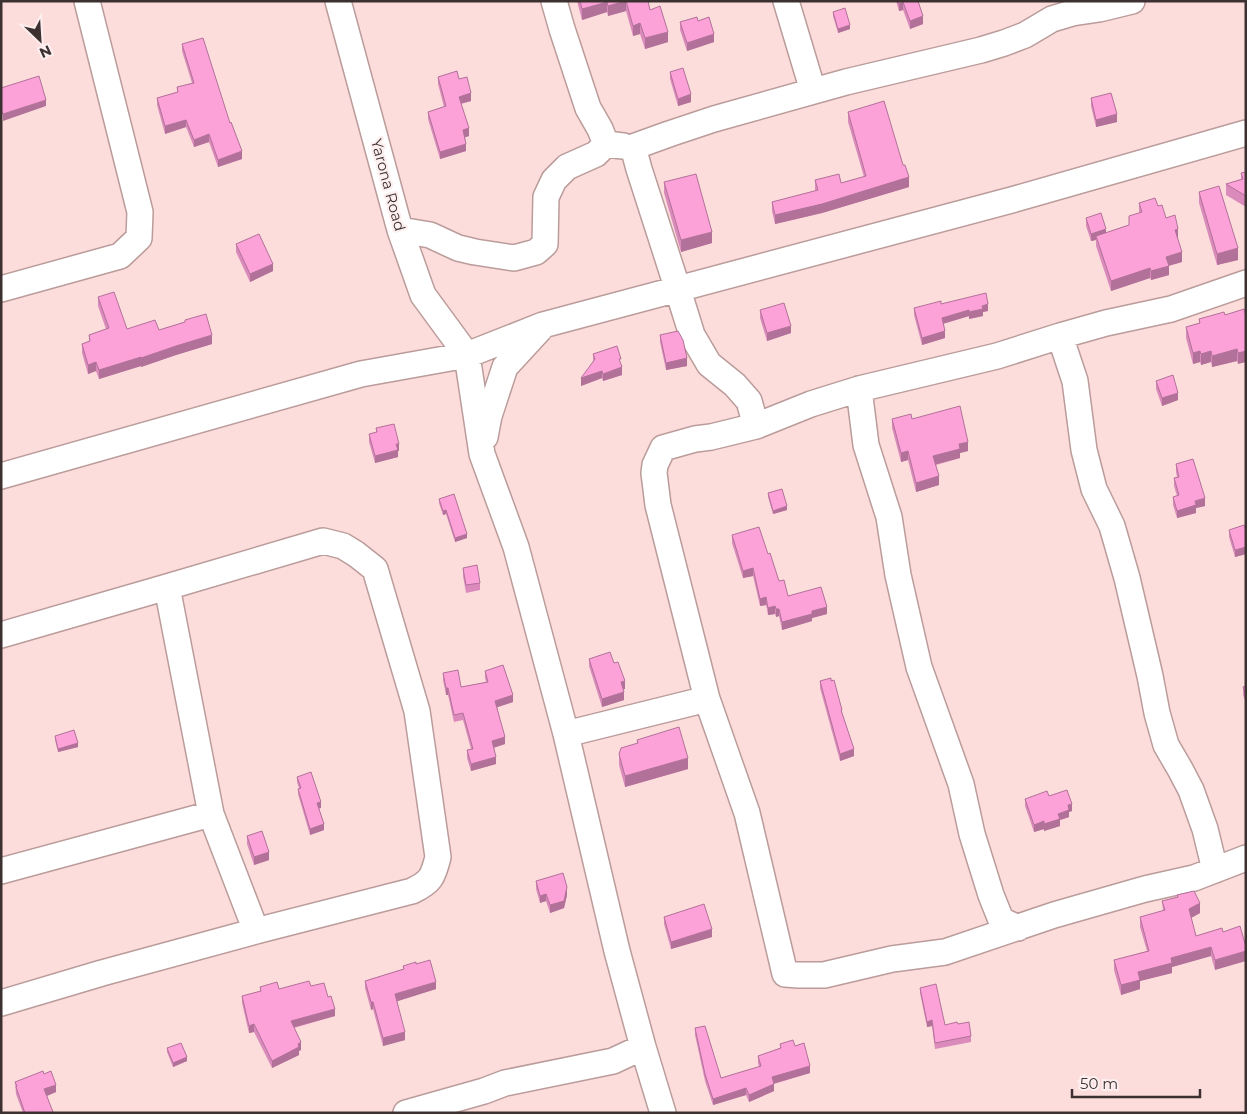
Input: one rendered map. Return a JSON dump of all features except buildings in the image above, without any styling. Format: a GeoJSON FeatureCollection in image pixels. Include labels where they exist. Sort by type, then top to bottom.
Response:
{"type":"FeatureCollection","features":[{"type":"Feature","properties":{"kind":"street"},"geometry":{"type":"LineString","coordinates":[[1,289],[120,256],[139,238],[140,212],[87,1]]}},
{"type":"Feature","properties":{"kind":"street","name":"Yarona Road"},"geometry":{"type":"LineString","coordinates":[[338,1],[400,230],[423,295],[467,355]]}},
{"type":"Feature","properties":{"kind":"street"},"geometry":{"type":"LineString","coordinates":[[554,1],[588,108],[606,144]]}},
{"type":"Feature","properties":{"kind":"street"},"geometry":{"type":"LineString","coordinates":[[786,1],[813,91]]}},
{"type":"Feature","properties":{"kind":"street"},"geometry":{"type":"LineString","coordinates":[[606,144],[633,147],[678,131],[813,91],[1004,43],[1025,35],[1049,10],[1072,12],[1099,9],[1132,1]]}},
{"type":"Feature","properties":{"kind":"street"},"geometry":{"type":"LineString","coordinates":[[1,476],[361,374],[467,355],[543,325],[1015,199],[1246,133]]}},
{"type":"Feature","properties":{"kind":"street"},"geometry":{"type":"LineString","coordinates":[[400,230],[430,235],[458,248],[475,252],[514,258],[536,252],[545,244],[546,197],[554,180],[567,166],[596,154],[606,144]]}},
{"type":"Feature","properties":{"kind":"street"},"geometry":{"type":"LineString","coordinates":[[633,147],[692,335],[709,364],[735,385],[750,401],[756,426]]}},
{"type":"Feature","properties":{"kind":"street"},"geometry":{"type":"LineString","coordinates":[[1246,283],[1171,309],[1106,323],[998,356],[859,389],[811,404],[756,426],[695,439],[664,448],[655,465],[654,473],[658,505],[707,699],[747,813],[785,974],[824,975],[892,959],[945,952],[1054,915],[1145,889],[1194,878],[1246,858]]}},
{"type":"Feature","properties":{"kind":"street"},"geometry":{"type":"LineString","coordinates":[[482,454],[489,416],[505,367],[543,325]]}},
{"type":"Feature","properties":{"kind":"street"},"geometry":{"type":"LineString","coordinates":[[1060,336],[1075,381],[1084,450],[1094,489],[1112,526],[1127,578],[1166,745],[1191,790],[1205,829],[1215,870]]}},
{"type":"Feature","properties":{"kind":"street"},"geometry":{"type":"LineString","coordinates":[[467,355],[482,454],[516,546],[566,734],[617,951],[663,1113]]}},
{"type":"Feature","properties":{"kind":"street"},"geometry":{"type":"LineString","coordinates":[[859,389],[866,445],[889,517],[898,575],[919,667],[961,784],[972,834],[991,895],[1001,920],[1018,928]]}},
{"type":"Feature","properties":{"kind":"street"},"geometry":{"type":"LineString","coordinates":[[1,635],[167,588],[323,540],[343,546],[375,569],[417,711],[438,857],[434,872],[428,882],[412,891],[256,931],[1,1003]]}},
{"type":"Feature","properties":{"kind":"street"},"geometry":{"type":"LineString","coordinates":[[167,588],[211,814],[256,931]]}},
{"type":"Feature","properties":{"kind":"street"},"geometry":{"type":"LineString","coordinates":[[566,734],[707,699]]}},
{"type":"Feature","properties":{"kind":"street"},"geometry":{"type":"LineString","coordinates":[[1,871],[211,814]]}},
{"type":"Feature","properties":{"kind":"street"},"geometry":{"type":"LineString","coordinates":[[406,1113],[505,1083],[613,1060],[643,1048]]}}]}
